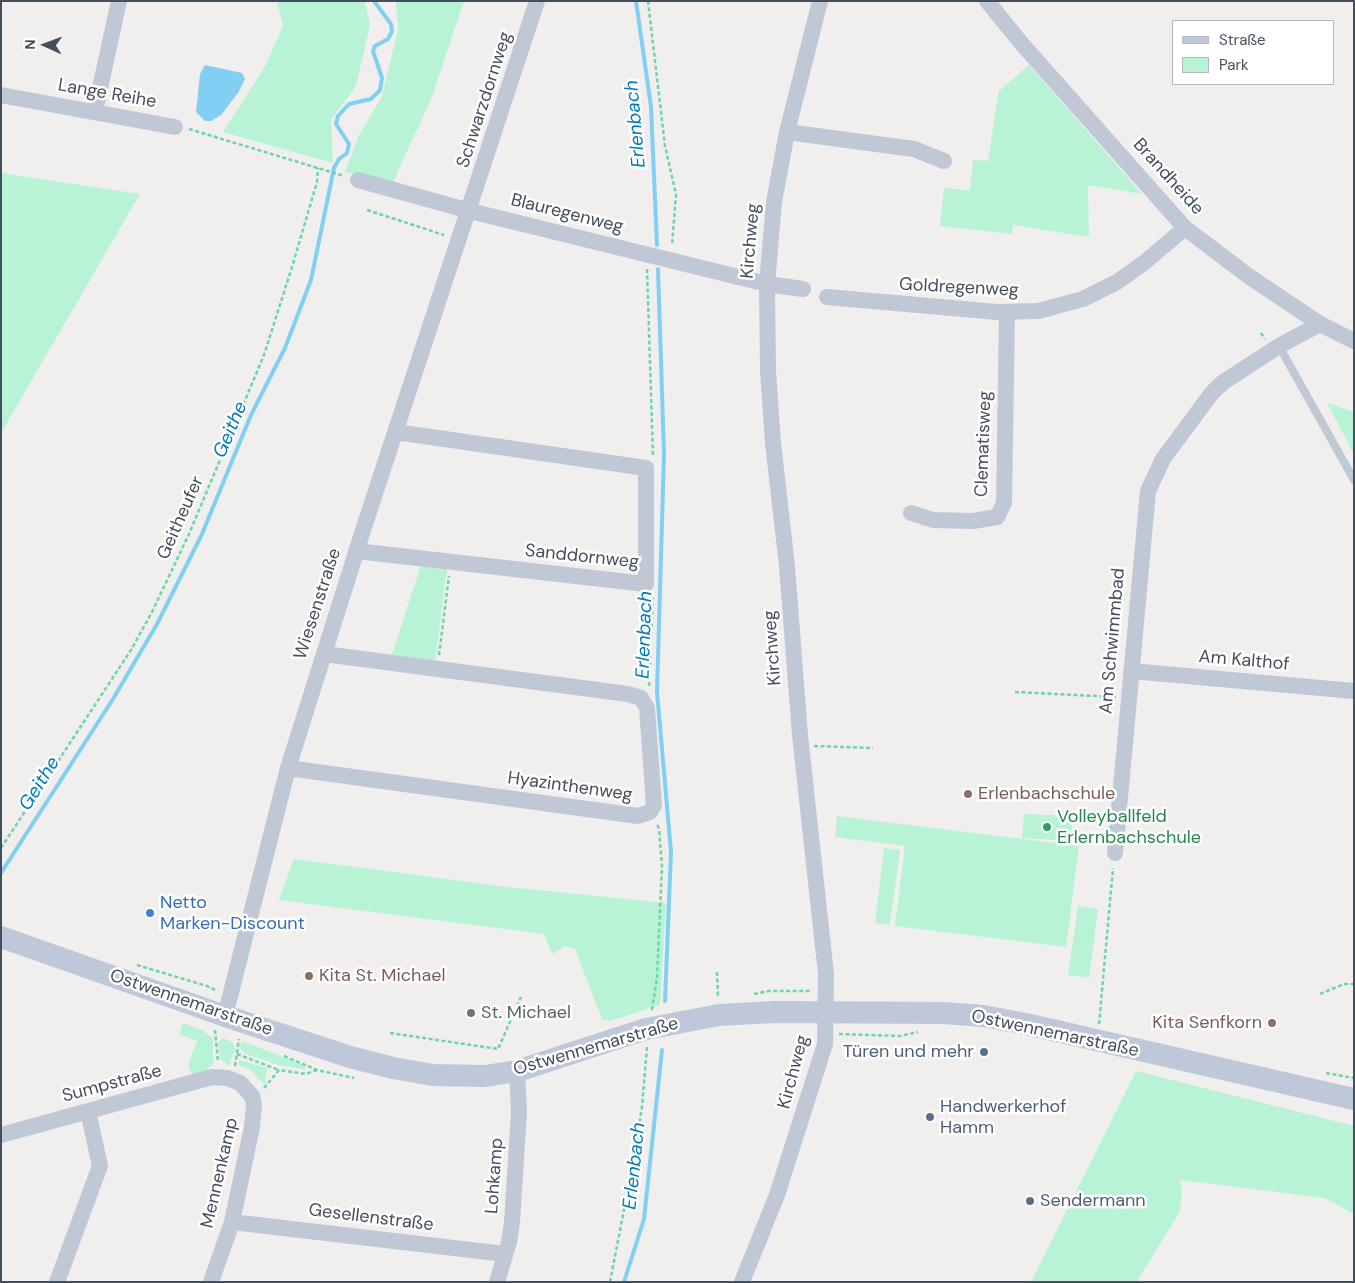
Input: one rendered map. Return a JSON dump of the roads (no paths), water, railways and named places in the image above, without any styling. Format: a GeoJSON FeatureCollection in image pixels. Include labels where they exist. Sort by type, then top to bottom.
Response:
{"type":"FeatureCollection","features":[{"type":"Feature","properties":{"kind":"street"},"geometry":{"type":"LineString","coordinates":[[94,111],[119,1]]}},
{"type":"Feature","properties":{"kind":"street","name":"Schwarzdornweg"},"geometry":{"type":"LineString","coordinates":[[470,211],[537,1]]}},
{"type":"Feature","properties":{"kind":"street","name":"Kirchweg"},"geometry":{"type":"LineString","coordinates":[[742,1282],[786,1171],[825,1044],[826,974],[802,745],[788,575],[773,443],[768,371],[767,284],[774,202],[787,132],[820,1]]}},
{"type":"Feature","properties":{"kind":"street","name":"Brandheide"},"geometry":{"type":"LineString","coordinates":[[987,1],[1022,44],[1185,228],[1247,275],[1320,324],[1354,341]]}},
{"type":"Feature","properties":{"kind":"street","name":"Lange Reihe"},"geometry":{"type":"LineString","coordinates":[[1,95],[175,127]]}},
{"type":"Feature","properties":{"kind":"street"},"geometry":{"type":"LineString","coordinates":[[787,132],[914,149],[944,161]]}},
{"type":"Feature","properties":{"kind":"street","name":"Blauregenweg"},"geometry":{"type":"LineString","coordinates":[[351,178],[470,211],[767,284]]}},
{"type":"Feature","properties":{"kind":"street","name":"Wiesenstraße"},"geometry":{"type":"LineString","coordinates":[[220,1023],[288,768],[457,240],[470,211]]}},
{"type":"Feature","properties":{"kind":"street","name":"Goldregenweg"},"geometry":{"type":"LineString","coordinates":[[827,297],[1007,313],[1038,311],[1083,299],[1117,282],[1145,262],[1185,228]]}},
{"type":"Feature","properties":{"kind":"street"},"geometry":{"type":"LineString","coordinates":[[767,284],[803,289]]}},
{"type":"Feature","properties":{"kind":"street","name":"Clematisweg"},"geometry":{"type":"LineString","coordinates":[[912,514],[933,520],[973,521],[997,517],[1004,503],[1007,313]]}},
{"type":"Feature","properties":{"kind":"street","name":"Am Schwimmbad"},"geometry":{"type":"LineString","coordinates":[[1115,853],[1148,491],[1163,459],[1211,394],[1222,384],[1280,346],[1320,324]]}},
{"type":"Feature","properties":{"kind":"street","name":"Sanddornweg"},"geometry":{"type":"LineString","coordinates":[[356,551],[646,584],[646,468],[396,432]]}},
{"type":"Feature","properties":{"kind":"street","name":"Hyazinthenweg"},"geometry":{"type":"LineString","coordinates":[[288,768],[638,816],[650,812],[654,805],[645,702],[641,698],[628,694],[324,654]]}},
{"type":"Feature","properties":{"kind":"street","name":"Am Kalthof"},"geometry":{"type":"LineString","coordinates":[[1131,671],[1354,691]]}},
{"type":"Feature","properties":{"kind":"street","name":"Ostwennemarstraße"},"geometry":{"type":"LineString","coordinates":[[1,937],[220,1023],[407,1071],[450,1076],[485,1076],[516,1071],[646,1029],[720,1015],[826,1022],[944,1013],[984,1016],[1097,1040],[1354,1100]]}},
{"type":"Feature","properties":{"kind":"street","name":"Lohkamp"},"geometry":{"type":"LineString","coordinates":[[497,1282],[512,1222],[519,1112],[516,1071]]}},
{"type":"Feature","properties":{"kind":"street","name":"Mennenkamp"},"geometry":{"type":"LineString","coordinates":[[212,1282],[232,1222],[252,1127],[254,1105],[252,1096],[245,1086],[227,1078]]}},
{"type":"Feature","properties":{"kind":"street","name":"Sumpstraße"},"geometry":{"type":"LineString","coordinates":[[1,1135],[88,1111],[227,1078]]}},
{"type":"Feature","properties":{"kind":"street"},"geometry":{"type":"LineString","coordinates":[[57,1282],[100,1166],[88,1111]]}},
{"type":"Feature","properties":{"kind":"street","name":"Gesellenstraße"},"geometry":{"type":"LineString","coordinates":[[232,1222],[505,1254]]}},
{"type":"Feature","properties":{"kind":"lane"},"geometry":{"type":"LineString","coordinates":[[1280,346],[1354,480]]}},
{"type":"Feature","properties":{"kind":"water"},"geometry":{"type":"Polygon","coordinates":[[[205,65],[242,73],[245,79],[238,93],[221,115],[211,121],[205,121],[196,112],[200,74],[205,65]]]}},
{"type":"Feature","properties":{"kind":"waterway","name":"Geithe"},"geometry":{"type":"LineString","coordinates":[[1,873],[113,699],[157,624],[202,534],[251,415],[285,348],[311,280],[334,168],[339,159],[347,153],[349,144],[336,124],[338,116],[349,104],[371,99],[380,90],[382,78],[373,51],[375,46],[388,39],[392,31],[391,24],[374,1]]}},
{"type":"Feature","properties":{"kind":"waterway","name":"Erlenbach"},"geometry":{"type":"LineString","coordinates":[[636,1],[651,107],[657,245]]}},
{"type":"Feature","properties":{"kind":"waterway","name":"Erlenbach"},"geometry":{"type":"LineString","coordinates":[[658,269],[664,454],[657,692],[671,852],[665,1001]]}},
{"type":"Feature","properties":{"kind":"waterway","name":"Erlenbach"},"geometry":{"type":"LineString","coordinates":[[624,1282],[644,1219],[662,1050]]}},
{"type":"Feature","properties":{"kind":"place","name":"Erlenbachschule"},"geometry":{"type":"Point","coordinates":[968,794]}},
{"type":"Feature","properties":{"kind":"place","name":"Volleyballfeld Erlernbachschule"},"geometry":{"type":"Point","coordinates":[1047,827]}},
{"type":"Feature","properties":{"kind":"place","name":"Netto Marken-Discount"},"geometry":{"type":"Point","coordinates":[150,913]}},
{"type":"Feature","properties":{"kind":"place","name":"Kita St. Michael"},"geometry":{"type":"Point","coordinates":[309,976]}},
{"type":"Feature","properties":{"kind":"place","name":"St. Michael"},"geometry":{"type":"Point","coordinates":[471,1013]}},
{"type":"Feature","properties":{"kind":"place","name":"Kita Senfkorn"},"geometry":{"type":"Point","coordinates":[1272,1023]}},
{"type":"Feature","properties":{"kind":"place","name":"Türen und mehr"},"geometry":{"type":"Point","coordinates":[984,1052]}},
{"type":"Feature","properties":{"kind":"place","name":"Handwerkerhof Hamm"},"geometry":{"type":"Point","coordinates":[930,1117]}},
{"type":"Feature","properties":{"kind":"place","name":"Sendermann"},"geometry":{"type":"Point","coordinates":[1030,1201]}}]}
